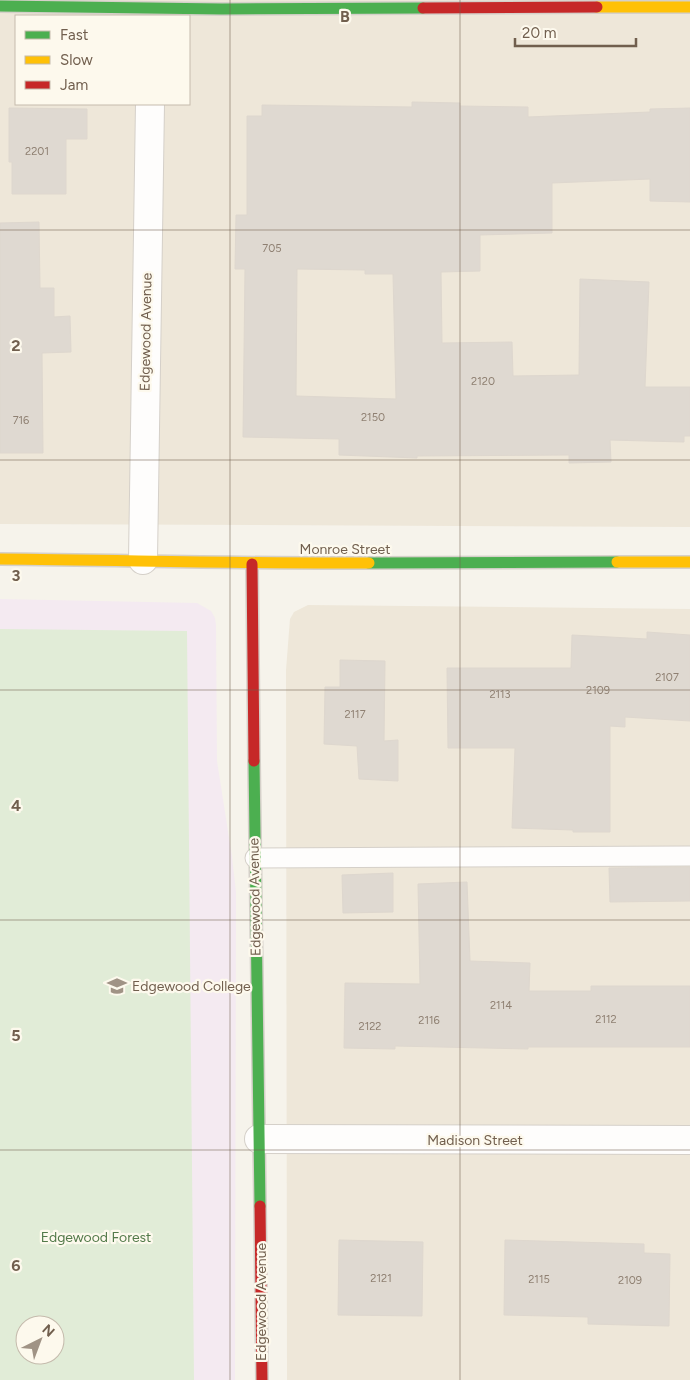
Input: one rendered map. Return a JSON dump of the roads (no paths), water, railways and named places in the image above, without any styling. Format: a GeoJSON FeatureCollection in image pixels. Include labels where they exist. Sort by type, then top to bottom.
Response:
{"type":"FeatureCollection","features":[{"type":"Feature","properties":{"kind":"street"},"geometry":{"type":"LineString","coordinates":[[0,6],[152,8],[690,7]]}},
{"type":"Feature","properties":{"kind":"street","name":"Edgewood Avenue"},"geometry":{"type":"LineString","coordinates":[[143,560],[150,105]]}},
{"type":"Feature","properties":{"kind":"street","name":"Monroe Street"},"geometry":{"type":"LineString","coordinates":[[0,559],[143,560],[252,564],[690,562]]}},
{"type":"Feature","properties":{"kind":"street","name":"Edgewood Avenue"},"geometry":{"type":"LineString","coordinates":[[252,564],[262,1380]]}},
{"type":"Feature","properties":{"kind":"street","name":"Madison Street"},"geometry":{"type":"LineString","coordinates":[[259,1139],[690,1140]]}},
{"type":"Feature","properties":{"kind":"lane"},"geometry":{"type":"LineString","coordinates":[[255,858],[690,856]]}},
{"type":"Feature","properties":{"kind":"place","name":"Edgewood College"},"geometry":{"type":"Point","coordinates":[117,986]}},
{"type":"Feature","properties":{"kind":"park label","name":"Edgewood Forest"},"geometry":{"type":"Point","coordinates":[96,1237]}}]}
